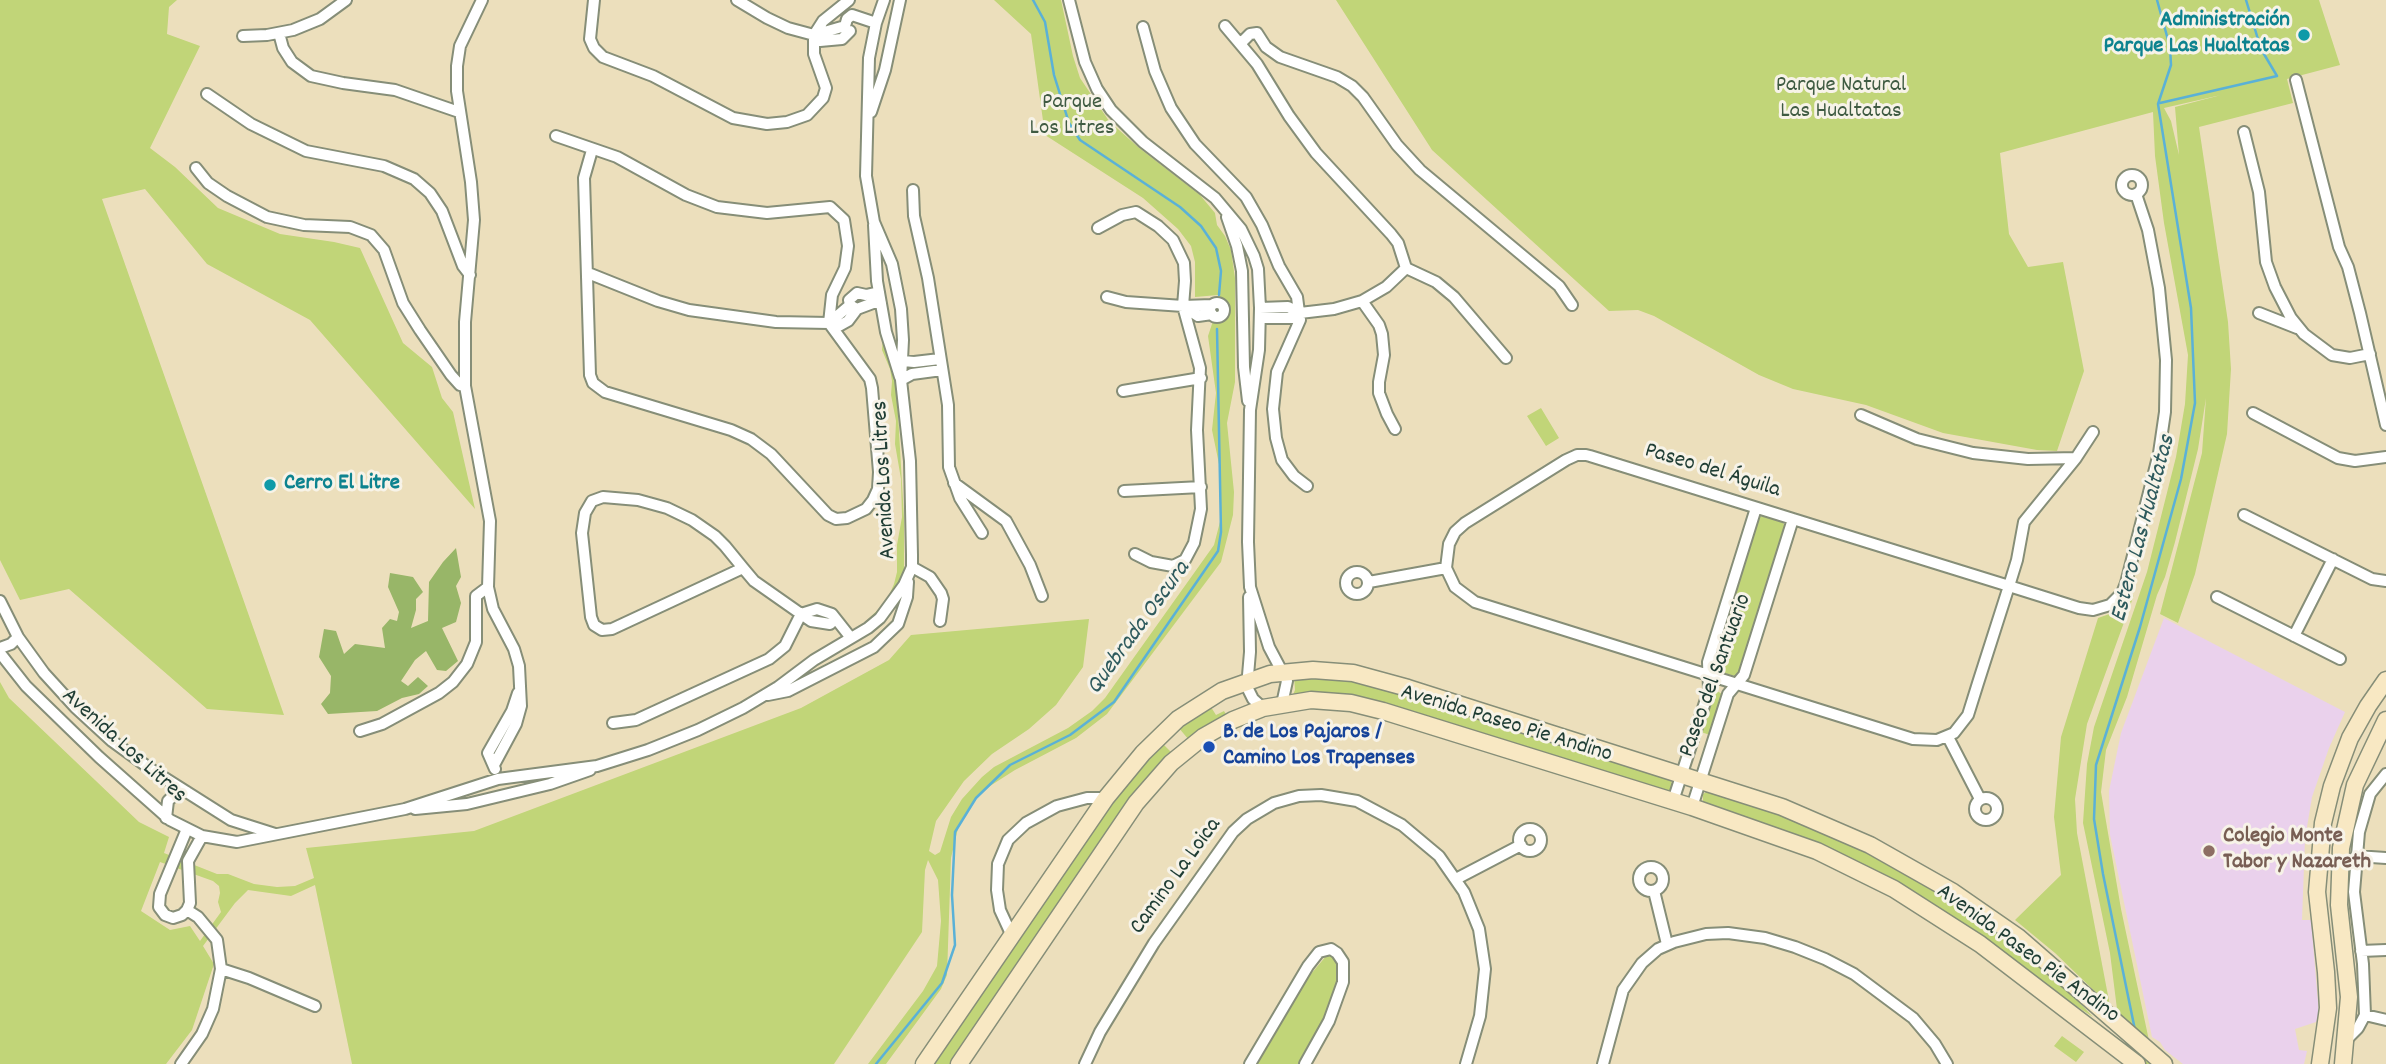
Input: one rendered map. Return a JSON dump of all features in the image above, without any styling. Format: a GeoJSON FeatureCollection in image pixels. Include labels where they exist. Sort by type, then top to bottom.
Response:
{"type":"FeatureCollection","features":[{"type":"Feature","properties":{"kind":"main road","name":"Avenida Paseo Pie Andino"},"geometry":{"type":"LineString","coordinates":[[924,1064],[1106,798],[1143,752],[1169,727],[1210,697],[1247,680],[1282,671],[1327,670],[1365,676],[1682,775],[1819,821],[1870,845],[1929,877],[2018,937],[2162,1063]]}},
{"type":"Feature","properties":{"kind":"main road"},"geometry":{"type":"LineString","coordinates":[[2320,1064],[2328,1009],[2317,892],[2323,823],[2332,786],[2350,738],[2386,680]]}},
{"type":"Feature","properties":{"kind":"main road","name":"Avenida Paseo Pie Andino"},"geometry":{"type":"LineString","coordinates":[[959,1064],[1136,803],[1160,774],[1187,749],[1218,727],[1263,708],[1326,700],[1367,706],[1692,807],[1792,841],[1852,867],[1894,889],[1980,944],[2137,1064]]}},
{"type":"Feature","properties":{"kind":"main road"},"geometry":{"type":"LineString","coordinates":[[2343,1064],[2347,1039],[2349,984],[2339,905],[2341,848],[2355,785],[2386,720]]}},
{"type":"Feature","properties":{"kind":"main road"},"geometry":{"type":"LineString","coordinates":[[1169,727],[1175,741],[1187,749]]}},
{"type":"Feature","properties":{"kind":"street"},"geometry":{"type":"LineString","coordinates":[[243,36],[279,33],[320,19],[346,0]]}},
{"type":"Feature","properties":{"kind":"street"},"geometry":{"type":"LineString","coordinates":[[482,0],[460,46],[457,91],[474,220],[465,322],[465,386],[490,521],[488,587],[493,609],[514,649],[519,666],[521,706],[516,724],[494,765],[498,779]]}},
{"type":"Feature","properties":{"kind":"street"},"geometry":{"type":"LineString","coordinates":[[594,0],[590,39],[598,54],[669,84],[733,118],[755,123],[797,119],[815,108],[823,98],[826,88],[814,54],[814,36],[823,21],[849,0]]}},
{"type":"Feature","properties":{"kind":"street"},"geometry":{"type":"LineString","coordinates":[[737,0],[788,28],[814,36],[848,28],[847,19],[852,15],[874,28]]}},
{"type":"Feature","properties":{"kind":"street","name":"Avenida Los Litres"},"geometry":{"type":"LineString","coordinates":[[765,695],[788,691],[874,647],[898,624],[907,597],[912,567],[910,461],[901,380],[889,342],[880,298],[874,259],[874,222],[866,176],[867,77],[874,28],[884,0]]}},
{"type":"Feature","properties":{"kind":"street","name":"Avenida Los Litres"},"geometry":{"type":"LineString","coordinates":[[867,124],[882,80],[900,0]]}},
{"type":"Feature","properties":{"kind":"street"},"geometry":{"type":"LineString","coordinates":[[1069,0],[1088,69],[1111,110],[1136,135],[1207,191],[1223,208],[1246,236],[1258,270],[1259,350],[1250,410],[1250,652],[1247,680],[1253,699],[1263,708]]}},
{"type":"Feature","properties":{"kind":"street"},"geometry":{"type":"LineString","coordinates":[[1225,26],[1241,43],[1316,153],[1398,243],[1406,268],[1436,282],[1454,298],[1477,321],[1506,358]]}},
{"type":"Feature","properties":{"kind":"street"},"geometry":{"type":"LineString","coordinates":[[1143,27],[1155,71],[1171,108],[1195,144],[1234,183],[1251,205],[1275,258],[1293,287],[1300,313],[1298,326],[1277,372],[1273,409],[1276,439],[1282,460],[1290,472],[1307,486]]}},
{"type":"Feature","properties":{"kind":"street"},"geometry":{"type":"LineString","coordinates":[[279,33],[287,55],[297,67],[311,76],[395,90],[459,113]]}},
{"type":"Feature","properties":{"kind":"street"},"geometry":{"type":"LineString","coordinates":[[1241,43],[1250,34],[1257,33],[1266,47],[1280,57],[1337,77],[1352,86],[1397,145],[1420,170],[1559,286],[1572,305]]}},
{"type":"Feature","properties":{"kind":"street"},"geometry":{"type":"LineString","coordinates":[[867,77],[874,81],[882,80]]}},
{"type":"Feature","properties":{"kind":"street"},"geometry":{"type":"LineString","coordinates":[[2296,80],[2339,247],[2348,267],[2386,425]]}},
{"type":"Feature","properties":{"kind":"street"},"geometry":{"type":"LineString","coordinates":[[207,94],[251,124],[306,151],[383,166],[414,179],[430,193],[442,211],[463,266],[470,275]]}},
{"type":"Feature","properties":{"kind":"street"},"geometry":{"type":"LineString","coordinates":[[2244,132],[2259,192],[2265,257],[2279,296],[2297,328]]}},
{"type":"Feature","properties":{"kind":"street"},"geometry":{"type":"LineString","coordinates":[[556,136],[617,157],[686,195],[718,207],[767,213],[830,207],[844,220],[848,246],[845,268],[832,295],[829,323],[870,379],[879,472],[878,489],[873,500],[856,515],[836,519],[828,515],[771,454],[751,439],[605,392],[597,386],[590,375],[584,178],[592,150]]}},
{"type":"Feature","properties":{"kind":"street"},"geometry":{"type":"LineString","coordinates":[[196,169],[208,183],[227,197],[267,217],[304,225],[350,227],[370,235],[384,250],[403,303],[451,375],[460,385],[465,386]]}},
{"type":"Feature","properties":{"kind":"street"},"geometry":{"type":"LineString","coordinates":[[914,190],[913,209],[926,266],[950,427],[949,467],[960,498],[982,533]]}},
{"type":"Feature","properties":{"kind":"street","name":"Paseo del Águila"},"geometry":{"type":"LineString","coordinates":[[1446,568],[1449,544],[1465,523],[1577,455],[1590,456],[2009,586],[2093,610],[2105,607],[2123,593],[2126,583],[2159,453],[2166,394],[2165,343],[2158,288],[2148,230],[2136,194]]}},
{"type":"Feature","properties":{"kind":"street"},"geometry":{"type":"LineString","coordinates":[[1223,208],[1237,246],[1242,271],[1245,383],[1250,410]]}},
{"type":"Feature","properties":{"kind":"street"},"geometry":{"type":"LineString","coordinates":[[1098,228],[1131,212],[1141,214],[1173,240],[1184,263],[1183,306],[1196,349],[1200,378],[1197,430],[1201,487],[1199,523],[1194,543],[1185,560],[1177,565],[1150,562],[1135,554]]}},
{"type":"Feature","properties":{"kind":"street","name":"Avenida Los Litres"},"geometry":{"type":"LineString","coordinates":[[874,222],[889,255],[901,309],[901,380]]}},
{"type":"Feature","properties":{"kind":"street"},"geometry":{"type":"LineString","coordinates":[[874,259],[879,255],[889,255]]}},
{"type":"Feature","properties":{"kind":"street"},"geometry":{"type":"LineString","coordinates":[[1242,271],[1249,267],[1258,270]]}},
{"type":"Feature","properties":{"kind":"street"},"geometry":{"type":"LineString","coordinates":[[1260,313],[1288,307],[1300,313],[1334,309],[1362,301],[1386,287],[1406,268]]}},
{"type":"Feature","properties":{"kind":"street"},"geometry":{"type":"LineString","coordinates":[[588,274],[658,302],[689,310],[776,322],[829,323],[839,326],[848,321],[853,307],[849,300],[852,295],[857,293],[880,298]]}},
{"type":"Feature","properties":{"kind":"street"},"geometry":{"type":"LineString","coordinates":[[2279,296],[2263,314],[2297,328],[2332,355],[2350,358],[2370,354]]}},
{"type":"Feature","properties":{"kind":"street"},"geometry":{"type":"LineString","coordinates":[[1107,297],[1121,302],[1244,312]]}},
{"type":"Feature","properties":{"kind":"street"},"geometry":{"type":"LineString","coordinates":[[1362,301],[1382,334],[1384,355],[1379,393],[1395,429]]}},
{"type":"Feature","properties":{"kind":"street"},"geometry":{"type":"LineString","coordinates":[[889,342],[897,343],[903,340]]}},
{"type":"Feature","properties":{"kind":"street"},"geometry":{"type":"LineString","coordinates":[[1243,347],[1251,351],[1259,350]]}},
{"type":"Feature","properties":{"kind":"street"},"geometry":{"type":"LineString","coordinates":[[903,361],[941,365]]}},
{"type":"Feature","properties":{"kind":"street"},"geometry":{"type":"LineString","coordinates":[[901,380],[941,365]]}},
{"type":"Feature","properties":{"kind":"street"},"geometry":{"type":"LineString","coordinates":[[1123,391],[1200,378]]}},
{"type":"Feature","properties":{"kind":"street"},"geometry":{"type":"LineString","coordinates":[[2253,413],[2338,458],[2355,461],[2386,457]]}},
{"type":"Feature","properties":{"kind":"street"},"geometry":{"type":"LineString","coordinates":[[1861,415],[1917,439],[1973,453],[2028,459],[2076,458]]}},
{"type":"Feature","properties":{"kind":"street"},"geometry":{"type":"LineString","coordinates":[[1368,582],[1446,568],[1455,587],[1475,602],[1919,741],[1931,741],[1948,737],[1968,715],[2009,586],[2027,516],[2076,458],[2093,432]]}},
{"type":"Feature","properties":{"kind":"street"},"geometry":{"type":"LineString","coordinates":[[954,483],[1006,522],[1026,557],[1042,596]]}},
{"type":"Feature","properties":{"kind":"street"},"geometry":{"type":"LineString","coordinates":[[1124,491],[1201,487]]}},
{"type":"Feature","properties":{"kind":"street"},"geometry":{"type":"LineString","coordinates":[[743,568],[612,629],[602,630],[594,625],[591,617],[582,533],[585,513],[592,501],[603,497],[638,500],[667,508],[704,528],[725,546],[754,581],[815,623],[830,624],[835,619],[851,638]]}},
{"type":"Feature","properties":{"kind":"street","name":"Paseo del Santuario"},"geometry":{"type":"LineString","coordinates":[[1673,801],[1709,690],[1708,662],[1756,508]]}},
{"type":"Feature","properties":{"kind":"street"},"geometry":{"type":"LineString","coordinates":[[2244,515],[2376,580],[2386,581]]}},
{"type":"Feature","properties":{"kind":"street","name":"Paseo del Santuario"},"geometry":{"type":"LineString","coordinates":[[1692,807],[1728,694],[1744,675],[1793,519]]}},
{"type":"Feature","properties":{"kind":"street"},"geometry":{"type":"LineString","coordinates":[[2294,636],[2333,559]]}},
{"type":"Feature","properties":{"kind":"street"},"geometry":{"type":"LineString","coordinates":[[912,567],[930,577],[941,593],[943,598],[940,621]]}},
{"type":"Feature","properties":{"kind":"street","name":"Avenida Los Litres"},"geometry":{"type":"LineString","coordinates":[[445,801],[467,804],[550,784],[673,740],[721,719],[765,695],[880,618],[908,579]]}},
{"type":"Feature","properties":{"kind":"street"},"geometry":{"type":"LineString","coordinates":[[360,731],[382,724],[439,693],[453,682],[467,664],[476,642],[476,596],[488,587]]}},
{"type":"Feature","properties":{"kind":"street"},"geometry":{"type":"LineString","coordinates":[[1250,587],[1269,647],[1287,685],[1282,704]]}},
{"type":"Feature","properties":{"kind":"street"},"geometry":{"type":"LineString","coordinates":[[2217,597],[2340,659]]}},
{"type":"Feature","properties":{"kind":"street","name":"Avenida Los Litres"},"geometry":{"type":"LineString","coordinates":[[0,601],[18,637],[59,691],[131,756],[231,820],[278,835]]}},
{"type":"Feature","properties":{"kind":"street"},"geometry":{"type":"LineString","coordinates":[[888,606],[900,608],[902,614]]}},
{"type":"Feature","properties":{"kind":"street"},"geometry":{"type":"LineString","coordinates":[[613,723],[636,720],[769,659],[785,646],[801,614]]}},
{"type":"Feature","properties":{"kind":"street"},"geometry":{"type":"LineString","coordinates":[[0,650],[18,637]]}},
{"type":"Feature","properties":{"kind":"street"},"geometry":{"type":"LineString","coordinates":[[1250,652],[1259,647],[1269,647]]}},
{"type":"Feature","properties":{"kind":"street","name":"Avenida Los Litres"},"geometry":{"type":"LineString","coordinates":[[0,650],[26,686],[166,818],[202,836],[222,841],[237,842],[278,835],[445,801],[498,779],[597,766]]}},
{"type":"Feature","properties":{"kind":"street"},"geometry":{"type":"LineString","coordinates":[[814,660],[813,672],[821,675]]}},
{"type":"Feature","properties":{"kind":"street"},"geometry":{"type":"LineString","coordinates":[[1948,737],[1980,799]]}},
{"type":"Feature","properties":{"kind":"street"},"geometry":{"type":"LineString","coordinates":[[548,772],[550,784]]}},
{"type":"Feature","properties":{"kind":"street"},"geometry":{"type":"LineString","coordinates":[[2347,1039],[2358,1028],[2365,1015],[2355,906],[2356,856],[2365,807],[2373,788],[2386,774]]}},
{"type":"Feature","properties":{"kind":"street"},"geometry":{"type":"LineString","coordinates":[[166,818],[168,801],[177,792],[187,792]]}},
{"type":"Feature","properties":{"kind":"street","name":"Camino La Loica"},"geometry":{"type":"LineString","coordinates":[[1085,1064],[1118,1002],[1180,903],[1233,832],[1266,807],[1290,798],[1310,795],[1357,801],[1384,813],[1412,831],[1439,856],[1456,879],[1471,906],[1479,929],[1485,969],[1480,1016],[1465,1064]]}},
{"type":"Feature","properties":{"kind":"street"},"geometry":{"type":"LineString","coordinates":[[1012,936],[1000,910],[997,890],[998,864],[1008,840],[1026,823],[1057,806],[1087,798],[1106,798]]}},
{"type":"Feature","properties":{"kind":"street"},"geometry":{"type":"LineString","coordinates":[[222,841],[229,835],[231,820]]}},
{"type":"Feature","properties":{"kind":"street"},"geometry":{"type":"LineString","coordinates":[[187,829],[162,887],[159,907],[164,915],[173,918],[187,910],[190,903],[188,861],[202,836]]}},
{"type":"Feature","properties":{"kind":"street"},"geometry":{"type":"LineString","coordinates":[[1456,879],[1521,845]]}},
{"type":"Feature","properties":{"kind":"street"},"geometry":{"type":"LineString","coordinates":[[2356,856],[2386,858]]}},
{"type":"Feature","properties":{"kind":"street"},"geometry":{"type":"LineString","coordinates":[[1654,891],[1667,944]]}},
{"type":"Feature","properties":{"kind":"street"},"geometry":{"type":"LineString","coordinates":[[181,1064],[202,1034],[213,1009],[221,969],[217,940],[198,917],[187,910]]}},
{"type":"Feature","properties":{"kind":"street"},"geometry":{"type":"LineString","coordinates":[[1602,1064],[1619,1000],[1642,963],[1667,944],[1706,934],[1741,934],[1765,938],[1825,959],[1854,974],[1905,1010],[1928,1034],[1947,1064]]}},
{"type":"Feature","properties":{"kind":"street"},"geometry":{"type":"LineString","coordinates":[[1250,1064],[1315,957],[1323,950],[1331,949],[1342,958],[1345,972],[1343,982],[1329,1021],[1305,1064]]}},
{"type":"Feature","properties":{"kind":"street"},"geometry":{"type":"LineString","coordinates":[[2361,951],[2386,950]]}},
{"type":"Feature","properties":{"kind":"street"},"geometry":{"type":"LineString","coordinates":[[221,969],[315,1006]]}},
{"type":"Feature","properties":{"kind":"street"},"geometry":{"type":"LineString","coordinates":[[2365,1015],[2386,1020]]}},
{"type":"Feature","properties":{"kind":"shaded area","name":"Colegio Monte Tabor y Nazareth"},"geometry":{"type":"Polygon","coordinates":[[[2164,618],[2345,712],[2312,797],[2305,839],[2302,920],[2311,920],[2319,1014],[2316,1022],[2295,1029],[2299,1050],[2307,1051],[2304,1064],[2183,1064],[2152,1037],[2110,835],[2109,791],[2121,733],[2164,618]]]}},
{"type":"Feature","properties":{"kind":"green space"},"geometry":{"type":"Polygon","coordinates":[[[0,0],[177,0],[169,7],[167,34],[200,46],[150,148],[175,167],[218,208],[280,234],[360,248],[403,343],[432,367],[442,398],[453,412],[475,509],[310,320],[207,264],[145,189],[102,199],[284,715],[207,709],[69,589],[20,600],[0,560],[0,0]]]}},
{"type":"Feature","properties":{"kind":"green space","name":"Parque Los Litres"},"geometry":{"type":"Polygon","coordinates":[[[994,0],[1061,0],[1080,78],[1109,121],[1200,195],[1215,213],[1217,225],[1231,250],[1235,278],[1235,382],[1227,423],[1234,492],[1233,515],[1221,562],[1107,714],[1076,738],[990,786],[977,798],[959,824],[951,858],[947,975],[941,989],[886,1064],[868,1064],[923,991],[937,966],[941,921],[938,880],[928,860],[925,870],[922,932],[834,1064],[352,1064],[315,885],[291,896],[248,890],[235,903],[203,946],[214,964],[192,1030],[166,1064],[0,1064],[0,682],[9,698],[139,822],[169,837],[164,853],[217,874],[228,874],[254,884],[277,887],[295,886],[314,878],[306,848],[474,831],[801,708],[889,660],[911,635],[1089,619],[1083,667],[1056,705],[1029,729],[992,754],[964,781],[936,821],[929,851],[935,855],[940,852],[951,817],[962,799],[982,777],[994,767],[1068,728],[1092,711],[1105,698],[1214,545],[1221,518],[1220,469],[1212,430],[1216,393],[1208,336],[1218,295],[1195,297],[1195,262],[1191,246],[1178,229],[1143,198],[1045,135],[1031,34],[994,0]],[[160,862],[141,911],[170,930],[190,926],[200,941],[221,912],[218,902],[219,886],[213,881],[160,862]]]}},
{"type":"Feature","properties":{"kind":"green space","name":"Parque Natural Las Hualtatas"},"geometry":{"type":"Polygon","coordinates":[[[1336,0],[2319,0],[2340,65],[2287,79],[2293,103],[2199,127],[2228,322],[2231,369],[2227,434],[2195,574],[2178,623],[2160,614],[2202,453],[2206,398],[2198,449],[2175,542],[2127,697],[2106,750],[2101,792],[2121,909],[2154,1064],[2130,1064],[2117,1009],[2110,953],[2083,823],[2087,764],[2094,727],[2147,572],[2176,457],[2185,404],[2188,355],[2164,223],[2155,156],[2153,112],[2000,153],[2009,234],[2028,267],[2063,262],[2084,371],[2057,451],[2037,450],[1943,433],[1866,405],[1793,389],[1759,375],[1654,316],[1638,310],[1609,311],[1432,150],[1336,0]],[[2221,95],[2164,108],[2171,121],[2179,155],[2175,107],[2221,95]]]}},
{"type":"Feature","properties":{"kind":"green space"},"geometry":{"type":"Polygon","coordinates":[[[883,336],[895,372],[904,518],[904,570],[901,583],[887,605],[864,627],[862,625],[886,602],[894,584],[902,517],[892,381],[882,350],[883,336]]]}},
{"type":"Feature","properties":{"kind":"green space"},"geometry":{"type":"Polygon","coordinates":[[[1541,408],[1559,438],[1546,446],[1527,416],[1541,408]]]}},
{"type":"Feature","properties":{"kind":"green space"},"geometry":{"type":"Polygon","coordinates":[[[1764,515],[1783,522],[1785,528],[1741,671],[1735,676],[1716,671],[1711,664],[1757,518],[1764,515]]]}},
{"type":"Feature","properties":{"kind":"green space"},"geometry":{"type":"Polygon","coordinates":[[[456,548],[461,577],[456,586],[461,603],[456,622],[442,628],[458,661],[446,671],[437,670],[426,651],[415,660],[401,681],[408,686],[418,677],[428,686],[419,694],[402,698],[377,711],[328,714],[321,704],[330,693],[331,676],[319,657],[324,629],[336,631],[344,654],[355,644],[385,648],[382,628],[390,619],[397,621],[399,612],[388,587],[390,573],[413,577],[423,592],[416,599],[411,628],[428,621],[429,582],[456,548]]]}},
{"type":"Feature","properties":{"kind":"green space"},"geometry":{"type":"Polygon","coordinates":[[[2134,595],[2087,724],[2075,799],[2077,833],[2110,1006],[2055,953],[2015,920],[2061,875],[2054,817],[2061,737],[2098,618],[2118,611],[2134,595]]]}},
{"type":"Feature","properties":{"kind":"green space"},"geometry":{"type":"Polygon","coordinates":[[[1294,676],[1325,676],[1368,683],[1670,778],[1673,787],[1668,792],[1587,768],[1292,697],[1295,690],[1294,676]]]}},
{"type":"Feature","properties":{"kind":"green space"},"geometry":{"type":"Polygon","coordinates":[[[1714,692],[1722,694],[1710,735],[1701,732],[1714,692]]]}},
{"type":"Feature","properties":{"kind":"green space"},"geometry":{"type":"Polygon","coordinates":[[[1209,704],[1216,715],[1224,711],[1227,716],[1189,740],[1178,727],[1209,704]]]}},
{"type":"Feature","properties":{"kind":"green space"},"geometry":{"type":"Polygon","coordinates":[[[1161,742],[1173,754],[952,1064],[931,1064],[1112,799],[1161,742]]]}},
{"type":"Feature","properties":{"kind":"green space"},"geometry":{"type":"Polygon","coordinates":[[[1708,791],[1769,808],[1863,848],[1970,910],[2045,966],[2093,1017],[2032,977],[1963,926],[1703,803],[1703,794],[1708,791]]]}},
{"type":"Feature","properties":{"kind":"green space"},"geometry":{"type":"Polygon","coordinates":[[[1327,955],[1335,958],[1340,969],[1339,981],[1303,1058],[1299,1064],[1257,1064],[1305,981],[1327,955]]]}},
{"type":"Feature","properties":{"kind":"green space"},"geometry":{"type":"Polygon","coordinates":[[[2062,1036],[2084,1052],[2076,1062],[2054,1046],[2062,1036]]]}},
{"type":"Feature","properties":{"kind":"waterway","name":"Quebrada Oscura"},"geometry":{"type":"LineString","coordinates":[[1033,0],[1045,22],[1054,75],[1069,123],[1080,140],[1180,207],[1201,226],[1216,248],[1221,271],[1219,295]]}},
{"type":"Feature","properties":{"kind":"waterway","name":"Estero Las Hualtatas"},"geometry":{"type":"LineString","coordinates":[[2135,1030],[2094,819],[2096,765],[2140,627],[2181,479],[2195,403],[2191,308],[2158,104],[2171,65],[2170,47],[2157,0]]}},
{"type":"Feature","properties":{"kind":"waterway"},"geometry":{"type":"LineString","coordinates":[[2160,103],[2277,76],[2261,49],[2246,0]]}},
{"type":"Feature","properties":{"kind":"waterway","name":"Quebrada Oscura"},"geometry":{"type":"LineString","coordinates":[[876,1064],[942,983],[955,945],[952,895],[955,832],[976,798],[1010,765],[1070,735],[1114,702],[1218,551],[1221,532],[1217,329]]}},
{"type":"Feature","properties":{"kind":"place","name":"Administración Parque Las Hualtatas"},"geometry":{"type":"Point","coordinates":[2304,35]}},
{"type":"Feature","properties":{"kind":"place","name":"Cerro El Litre"},"geometry":{"type":"Point","coordinates":[270,485]}},
{"type":"Feature","properties":{"kind":"place","name":"B. de Los Pajaros / Camino Los Trapenses"},"geometry":{"type":"Point","coordinates":[1209,747]}},
{"type":"Feature","properties":{"kind":"place","name":"Colegio Monte Tabor y Nazareth"},"geometry":{"type":"Point","coordinates":[2209,851]}}]}
